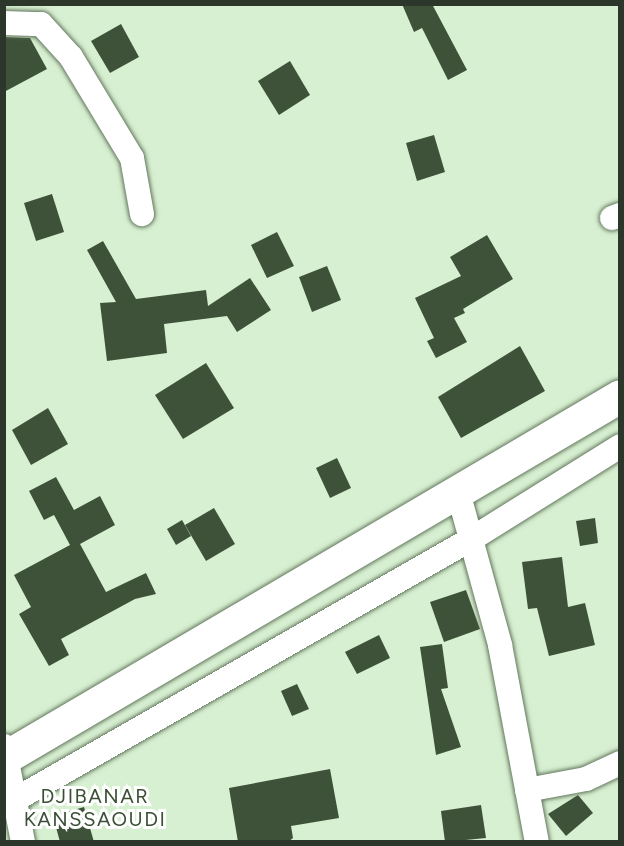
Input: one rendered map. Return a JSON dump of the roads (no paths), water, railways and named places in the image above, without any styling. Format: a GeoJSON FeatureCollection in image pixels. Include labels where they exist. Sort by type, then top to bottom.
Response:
{"type":"FeatureCollection","features":[{"type":"Feature","properties":{"kind":"street"},"geometry":{"type":"LineString","coordinates":[[4,23],[41,24],[70,57],[132,158],[142,214]]}},
{"type":"Feature","properties":{"kind":"street"},"geometry":{"type":"LineString","coordinates":[[24,842],[11,802],[5,754],[620,396]]}},
{"type":"Feature","properties":{"kind":"street"},"geometry":{"type":"LineString","coordinates":[[11,802],[473,538],[620,446]]}},
{"type":"Feature","properties":{"kind":"street"},"geometry":{"type":"LineString","coordinates":[[458,492],[473,538],[537,842]]}},
{"type":"Feature","properties":{"kind":"street"},"geometry":{"type":"LineString","coordinates":[[527,790],[586,779],[620,763]]}},
{"type":"Feature","properties":{"kind":"district","name":"DJIBANAR KANSSAOUDI"},"geometry":{"type":"Point","coordinates":[95,808]}}]}
